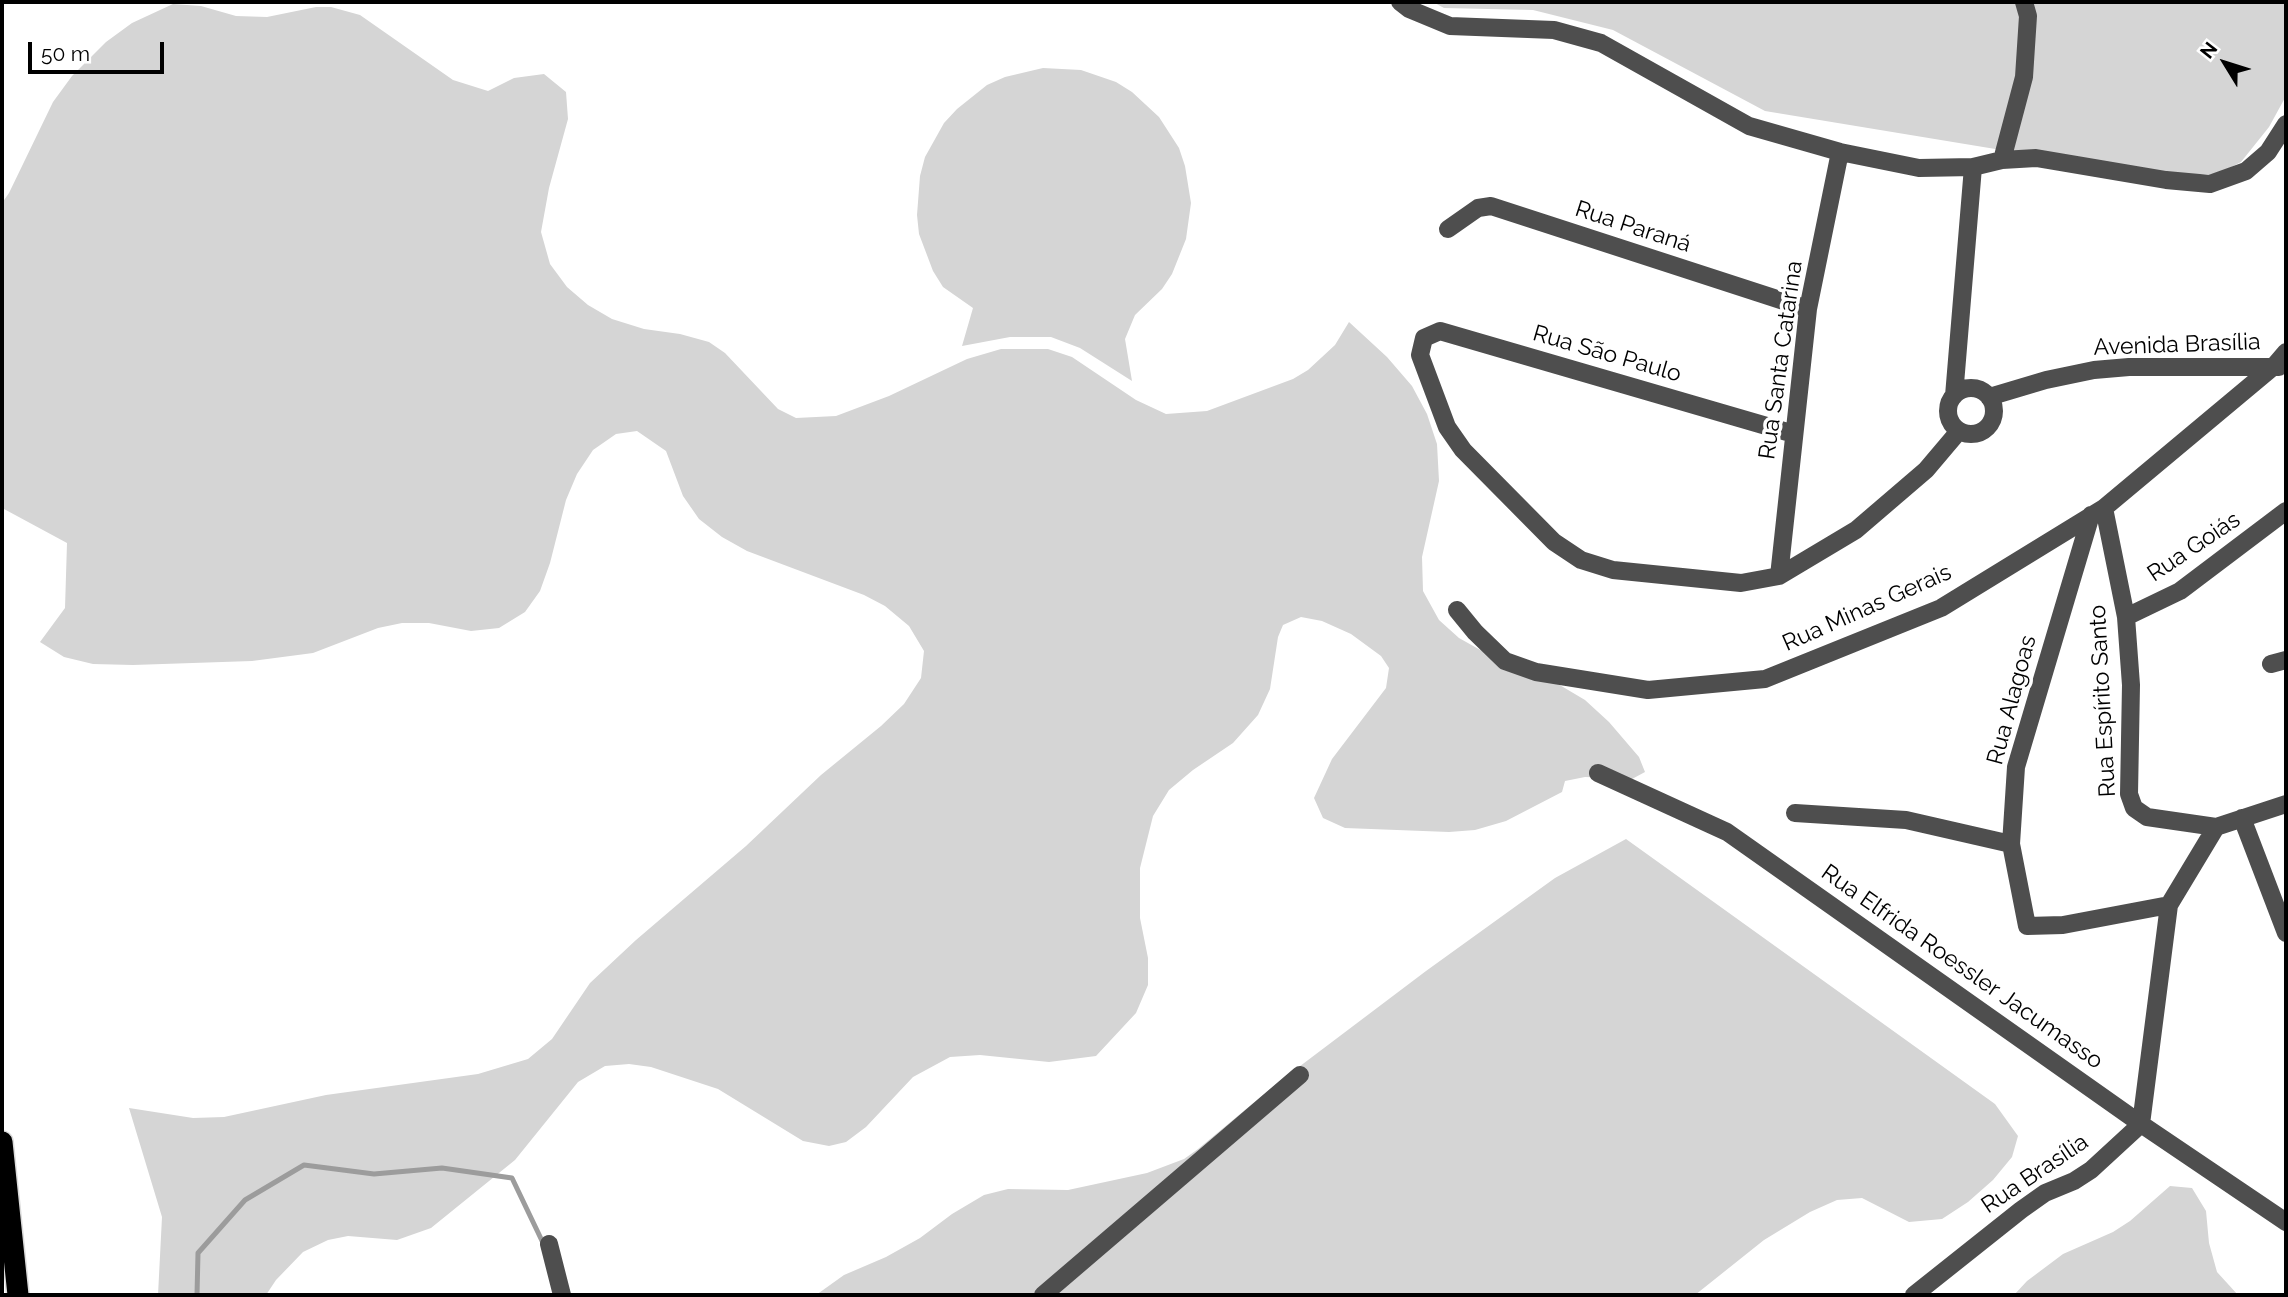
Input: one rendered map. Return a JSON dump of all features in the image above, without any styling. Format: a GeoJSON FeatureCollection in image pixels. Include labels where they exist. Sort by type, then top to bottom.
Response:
{"type":"FeatureCollection","features":[{"type":"Feature","properties":{"kind":"highway"},"geometry":{"type":"LineString","coordinates":[[2,1142],[18,1295]]}},
{"type":"Feature","properties":{"kind":"street"},"geometry":{"type":"LineString","coordinates":[[1400,2],[1409,9],[1450,26],[1554,30],[1601,43],[1749,125],[1840,152],[1919,169],[1973,167],[2002,160],[2036,158],[2166,180],[2210,184],[2246,172],[2268,152],[2286,124]]}},
{"type":"Feature","properties":{"kind":"street"},"geometry":{"type":"LineString","coordinates":[[2002,160],[2024,77],[2028,16],[2024,2]]}},
{"type":"Feature","properties":{"kind":"street","name":"Rua Santa Catarina"},"geometry":{"type":"LineString","coordinates":[[1779,576],[1808,309],[1840,152]]}},
{"type":"Feature","properties":{"kind":"street"},"geometry":{"type":"LineString","coordinates":[[1954,397],[1960,391],[1976,389],[1989,397],[1994,412],[1988,426],[1975,434],[1959,431],[1950,419],[1948,411],[1954,397],[1973,167]]}},
{"type":"Feature","properties":{"kind":"street","name":"Rua Paraná"},"geometry":{"type":"LineString","coordinates":[[1448,229],[1478,208],[1491,206],[1808,309]]}},
{"type":"Feature","properties":{"kind":"street","name":"Rua São Paulo"},"geometry":{"type":"LineString","coordinates":[[1779,576],[1741,583],[1613,570],[1581,560],[1554,542],[1463,450],[1447,427],[1420,355],[1424,338],[1440,331],[1794,434]]}},
{"type":"Feature","properties":{"kind":"street","name":"Avenida Brasília"},"geometry":{"type":"LineString","coordinates":[[1989,397],[2046,380],[2094,370],[2282,363]]}},
{"type":"Feature","properties":{"kind":"street","name":"Rua Minas Gerais"},"geometry":{"type":"LineString","coordinates":[[1457,610],[1505,661],[1536,672],[1648,690],[1765,678],[1941,608],[2098,511],[2282,363]]}},
{"type":"Feature","properties":{"kind":"street"},"geometry":{"type":"LineString","coordinates":[[1779,576],[1856,530],[1926,470],[1959,431]]}},
{"type":"Feature","properties":{"kind":"street","name":"Rua Espírito Santo"},"geometry":{"type":"LineString","coordinates":[[2098,511],[2126,617],[2131,685],[2129,794],[2134,808],[2147,817],[2216,827],[2286,804]]}},
{"type":"Feature","properties":{"kind":"street","name":"Rua Alagoas"},"geometry":{"type":"LineString","coordinates":[[2098,511],[2016,767],[2011,844],[2027,926],[2063,925],[2169,905]]}},
{"type":"Feature","properties":{"kind":"street","name":"Rua Goiás"},"geometry":{"type":"LineString","coordinates":[[2126,617],[2180,591],[2286,512]]}},
{"type":"Feature","properties":{"kind":"street","name":"Rua Elfrida Roessler Jacumasso"},"geometry":{"type":"LineString","coordinates":[[1598,773],[1727,832],[2141,1124],[2286,1222]]}},
{"type":"Feature","properties":{"kind":"street"},"geometry":{"type":"LineString","coordinates":[[1795,813],[1906,820],[2011,844]]}},
{"type":"Feature","properties":{"kind":"street"},"geometry":{"type":"LineString","coordinates":[[2242,818],[2286,933]]}},
{"type":"Feature","properties":{"kind":"street"},"geometry":{"type":"LineString","coordinates":[[2141,1124],[2169,905],[2216,827]]}},
{"type":"Feature","properties":{"kind":"street"},"geometry":{"type":"LineString","coordinates":[[1043,1295],[1300,1075]]}},
{"type":"Feature","properties":{"kind":"street","name":"Rua Brasília"},"geometry":{"type":"LineString","coordinates":[[1914,1295],[2045,1193],[2074,1181],[2091,1170],[2141,1124]]}},
{"type":"Feature","properties":{"kind":"street"},"geometry":{"type":"LineString","coordinates":[[549,1244],[562,1295]]}},
{"type":"Feature","properties":{"kind":"shaded area"},"geometry":{"type":"Polygon","coordinates":[[[1433,2],[2286,2],[2286,96],[2269,127],[2241,162],[2218,174],[2166,175],[1765,111],[1613,30],[1533,10],[1444,8],[1433,2]]]}},
{"type":"Feature","properties":{"kind":"shaded area"},"geometry":{"type":"Polygon","coordinates":[[[173,4],[201,6],[236,16],[267,17],[316,7],[331,7],[360,15],[453,80],[488,91],[514,78],[544,74],[566,92],[568,119],[549,188],[541,232],[550,264],[567,287],[588,305],[612,319],[644,329],[680,334],[709,342],[725,353],[778,409],[796,418],[836,416],[889,396],[967,359],[1001,349],[1048,349],[1072,357],[1136,400],[1166,414],[1207,411],[1293,379],[1308,370],[1335,345],[1349,322],[1387,357],[1412,386],[1427,414],[1437,444],[1439,481],[1422,557],[1423,591],[1439,620],[1459,638],[1507,665],[1558,684],[1585,700],[1609,722],[1639,757],[1645,772],[1632,779],[1585,777],[1565,781],[1562,792],[1506,821],[1475,830],[1449,832],[1345,828],[1323,818],[1314,798],[1332,759],[1386,688],[1389,668],[1381,656],[1351,634],[1322,621],[1301,617],[1283,625],[1278,637],[1270,689],[1258,715],[1233,743],[1169,790],[1153,816],[1140,868],[1140,918],[1148,958],[1148,985],[1136,1013],[1096,1056],[1049,1062],[980,1055],[950,1057],[913,1077],[866,1127],[846,1142],[829,1146],[803,1141],[718,1089],[651,1067],[629,1064],[605,1066],[578,1082],[515,1160],[431,1228],[397,1240],[348,1236],[328,1240],[303,1252],[276,1280],[266,1295],[158,1295],[162,1217],[129,1108],[193,1118],[224,1117],[326,1095],[478,1074],[528,1059],[552,1039],[590,983],[904,704],[921,678],[924,651],[909,626],[885,606],[864,595],[747,551],[722,537],[699,519],[683,496],[666,451],[637,431],[616,434],[593,450],[577,474],[566,500],[540,591],[525,612],[499,628],[471,631],[429,623],[402,623],[378,628],[313,653],[252,661],[133,665],[93,664],[64,657],[40,642],[65,608],[67,543],[4,509],[2,203],[53,102],[72,76],[106,42],[132,23],[173,4]]]}},
{"type":"Feature","properties":{"kind":"shaded area"},"geometry":{"type":"Polygon","coordinates":[[[1043,68],[1081,70],[1116,82],[1132,92],[1159,117],[1179,148],[1185,166],[1191,203],[1186,239],[1172,274],[1162,289],[1135,315],[1125,339],[1132,381],[1080,348],[1051,337],[1010,337],[962,346],[973,308],[943,287],[933,271],[919,234],[917,215],[920,176],[925,157],[944,123],[987,85],[1005,77],[1043,68]]]}},
{"type":"Feature","properties":{"kind":"shaded area"},"geometry":{"type":"Polygon","coordinates":[[[1626,839],[1995,1104],[2018,1136],[2012,1157],[1993,1180],[1968,1202],[1942,1219],[1909,1222],[1862,1198],[1837,1200],[1810,1212],[1764,1240],[1695,1295],[816,1295],[844,1275],[886,1257],[920,1238],[984,1195],[1008,1189],[1068,1190],[1147,1173],[1184,1159],[1275,1085],[1426,971],[1555,878],[1626,839]]]}},
{"type":"Feature","properties":{"kind":"shaded area"},"geometry":{"type":"Polygon","coordinates":[[[2170,1186],[2192,1188],[2206,1211],[2209,1243],[2217,1272],[2238,1295],[2014,1295],[2027,1281],[2063,1254],[2113,1232],[2130,1221],[2170,1186]]]}},
{"type":"Feature","properties":{"kind":"waterway"},"geometry":{"type":"LineString","coordinates":[[197,1295],[198,1253],[245,1200],[304,1165],[374,1174],[442,1168],[512,1178],[544,1245]]}}]}
